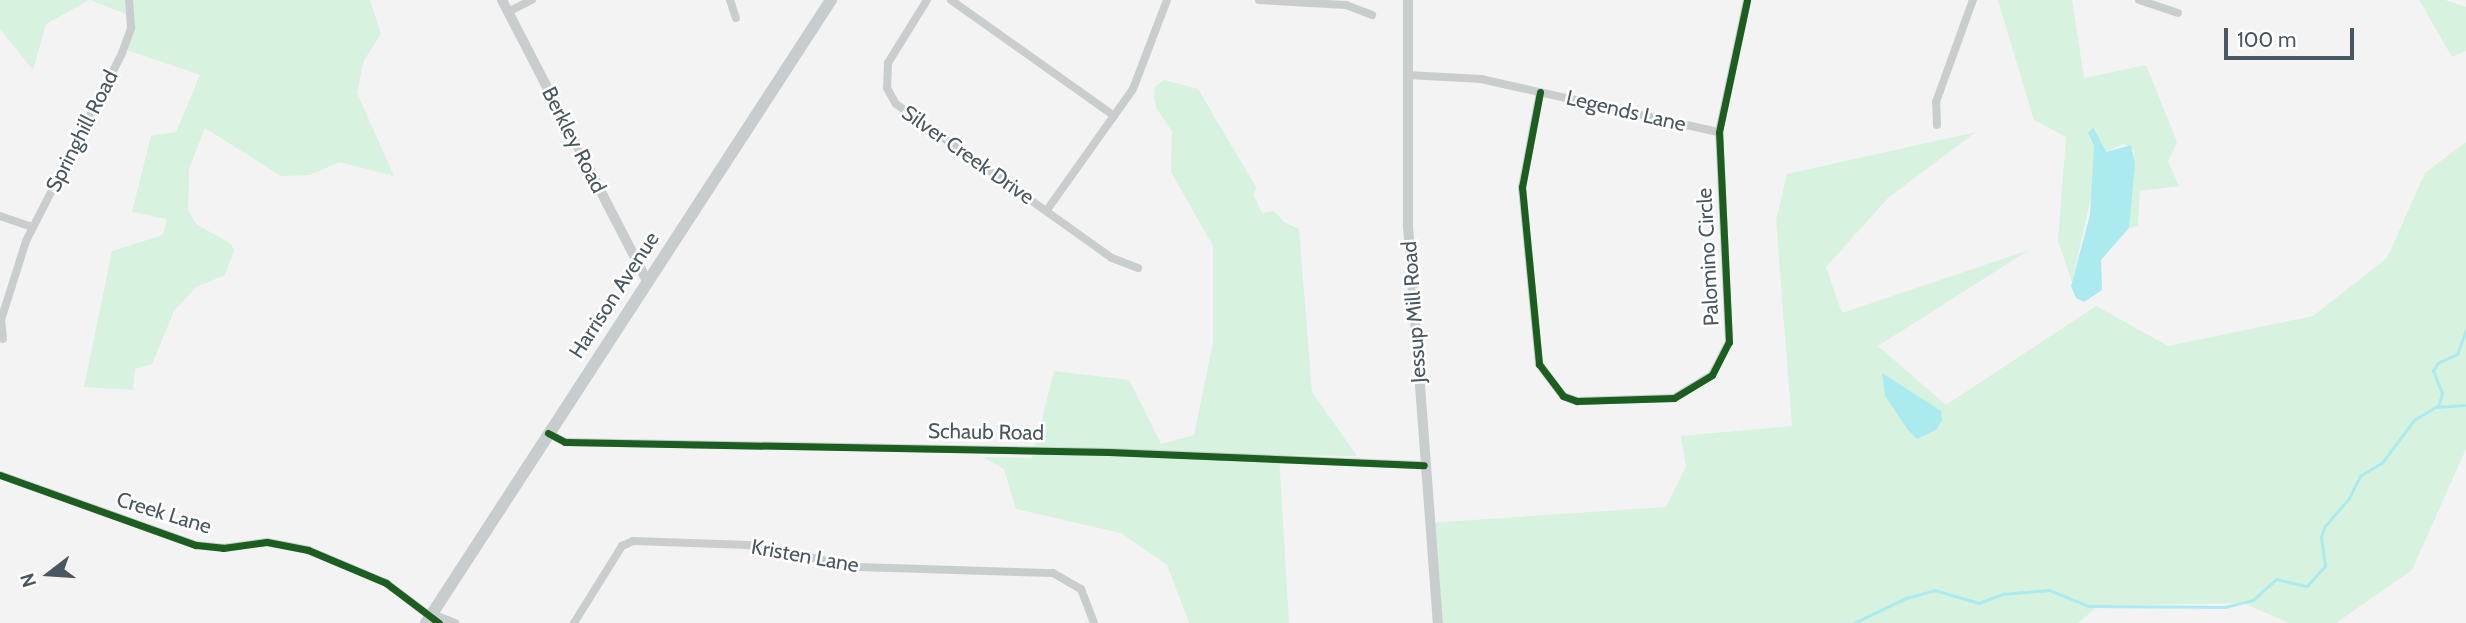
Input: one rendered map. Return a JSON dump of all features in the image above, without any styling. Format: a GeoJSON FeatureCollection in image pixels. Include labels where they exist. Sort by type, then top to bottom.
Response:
{"type":"FeatureCollection","features":[{"type":"Feature","properties":{"kind":"main road","name":"Harrison Avenue"},"geometry":{"type":"LineString","coordinates":[[432,620],[646,279],[831,0]]}},
{"type":"Feature","properties":{"kind":"street","name":"Springhill Road"},"geometry":{"type":"LineString","coordinates":[[3,339],[1,320],[32,227],[122,53],[131,28],[129,0]]}},
{"type":"Feature","properties":{"kind":"street","name":"Berkley Road"},"geometry":{"type":"LineString","coordinates":[[502,0],[646,279]]}},
{"type":"Feature","properties":{"kind":"street"},"geometry":{"type":"LineString","coordinates":[[508,12],[532,0]]}},
{"type":"Feature","properties":{"kind":"street"},"geometry":{"type":"LineString","coordinates":[[730,0],[736,18]]}},
{"type":"Feature","properties":{"kind":"street","name":"Silver Creek Drive"},"geometry":{"type":"LineString","coordinates":[[927,0],[888,63],[889,94],[905,111],[1112,258],[1138,268]]}},
{"type":"Feature","properties":{"kind":"street"},"geometry":{"type":"LineString","coordinates":[[951,0],[1114,116]]}},
{"type":"Feature","properties":{"kind":"street"},"geometry":{"type":"LineString","coordinates":[[1047,210],[1140,76],[1167,0]]}},
{"type":"Feature","properties":{"kind":"street"},"geometry":{"type":"LineString","coordinates":[[1259,0],[1346,5],[1372,15]]}},
{"type":"Feature","properties":{"kind":"street","name":"Jessup Mill Road"},"geometry":{"type":"LineString","coordinates":[[1408,0],[1408,226],[1438,623]]}},
{"type":"Feature","properties":{"kind":"street","name":"Palomino Circle"},"geometry":{"type":"LineString","coordinates":[[1540,92],[1522,187],[1534,348],[1552,384],[1563,396],[1577,401],[1674,398],[1700,386],[1722,359],[1730,328],[1719,132],[1746,0]]}},
{"type":"Feature","properties":{"kind":"street"},"geometry":{"type":"LineString","coordinates":[[1937,125],[1936,102],[1973,0]]}},
{"type":"Feature","properties":{"kind":"street"},"geometry":{"type":"LineString","coordinates":[[2139,0],[2178,13]]}},
{"type":"Feature","properties":{"kind":"street","name":"Legends Lane"},"geometry":{"type":"LineString","coordinates":[[1407,75],[1480,79],[1719,132]]}},
{"type":"Feature","properties":{"kind":"street"},"geometry":{"type":"LineString","coordinates":[[0,216],[32,227]]}},
{"type":"Feature","properties":{"kind":"street","name":"Schaub Road"},"geometry":{"type":"LineString","coordinates":[[548,433],[565,442],[1085,452],[1424,465]]}},
{"type":"Feature","properties":{"kind":"street","name":"Creek Lane"},"geometry":{"type":"LineString","coordinates":[[0,475],[196,545],[223,548],[267,542],[308,550],[369,574],[432,620]]}},
{"type":"Feature","properties":{"kind":"street","name":"Kristen Lane"},"geometry":{"type":"LineString","coordinates":[[574,623],[622,546],[633,541],[748,545],[858,567],[1053,573],[1081,589],[1094,623]]}},
{"type":"Feature","properties":{"kind":"street"},"geometry":{"type":"LineString","coordinates":[[432,620],[455,623]]}},
{"type":"Feature","properties":{"kind":"green space"},"geometry":{"type":"Polygon","coordinates":[[[0,0],[89,0],[46,24],[33,70],[0,29],[0,0]]]}},
{"type":"Feature","properties":{"kind":"green space"},"geometry":{"type":"Polygon","coordinates":[[[91,0],[370,0],[381,34],[364,60],[357,93],[394,176],[339,162],[310,175],[281,176],[205,128],[189,169],[188,210],[196,224],[231,244],[234,250],[225,275],[196,287],[174,311],[152,364],[135,369],[133,390],[84,387],[112,251],[163,235],[167,219],[132,212],[151,136],[176,132],[200,75],[127,50],[130,16],[91,0]]]}},
{"type":"Feature","properties":{"kind":"green space"},"geometry":{"type":"Polygon","coordinates":[[[1998,0],[2072,0],[2084,78],[2146,65],[2177,142],[2168,162],[2179,186],[2140,191],[2138,226],[2129,228],[2134,150],[2124,144],[2106,152],[2088,136],[2094,146],[2093,188],[2072,282],[2058,241],[2066,137],[2034,120],[1998,0]]]}},
{"type":"Feature","properties":{"kind":"green space"},"geometry":{"type":"Polygon","coordinates":[[[2419,0],[2445,0],[2466,7],[2466,51],[2452,57],[2419,0]]]}},
{"type":"Feature","properties":{"kind":"green space"},"geometry":{"type":"Polygon","coordinates":[[[1164,80],[1198,89],[1256,187],[1254,196],[1262,213],[1274,211],[1284,222],[1299,229],[1312,392],[1357,456],[1279,455],[1289,623],[1189,623],[1167,565],[1121,533],[1016,509],[1004,469],[983,457],[1032,458],[1054,371],[1129,380],[1161,444],[1194,435],[1213,343],[1213,246],[1171,172],[1172,131],[1156,108],[1154,97],[1155,87],[1164,80]]]}},
{"type":"Feature","properties":{"kind":"green space"},"geometry":{"type":"Polygon","coordinates":[[[1976,132],[1889,197],[1826,267],[1842,313],[2029,250],[1878,346],[1946,405],[2096,306],[2168,346],[2313,316],[2387,258],[2425,173],[2466,142],[2466,449],[2412,570],[2336,623],[2289,623],[2243,603],[2098,606],[2078,623],[1438,623],[1428,523],[1666,507],[1686,466],[1681,436],[1792,426],[1776,220],[1787,174],[1976,132]]]}},
{"type":"Feature","properties":{"kind":"water"},"geometry":{"type":"Polygon","coordinates":[[[2093,127],[2106,152],[2131,145],[2135,164],[2129,228],[2101,260],[2102,290],[2084,302],[2076,298],[2071,286],[2090,215],[2094,146],[2088,133],[2093,127]]]}},
{"type":"Feature","properties":{"kind":"water"},"geometry":{"type":"Polygon","coordinates":[[[1882,373],[1941,411],[1942,421],[1936,430],[1917,439],[1908,430],[1885,396],[1882,373]]]}},
{"type":"Feature","properties":{"kind":"waterway"},"geometry":{"type":"LineString","coordinates":[[2438,407],[2442,394],[2433,371],[2438,363],[2457,354],[2466,331]]}},
{"type":"Feature","properties":{"kind":"waterway"},"geometry":{"type":"LineString","coordinates":[[1854,623],[1906,598],[1935,590],[1979,603],[2003,594],[2049,590],[2089,606],[2225,607],[2253,600],[2276,579],[2307,586],[2325,566],[2321,537],[2325,526],[2348,500],[2360,476],[2382,463],[2414,420],[2436,407],[2466,405]]}},
{"type":"Feature","properties":{"kind":"cycle path"},"geometry":{"type":"LineString","coordinates":[[1540,92],[1522,187],[1539,364],[1563,396],[1577,401],[1674,398],[1712,375],[1729,342],[1719,132],[1747,0]]}},
{"type":"Feature","properties":{"kind":"cycle path"},"geometry":{"type":"LineString","coordinates":[[548,433],[565,442],[1109,452],[1424,465]]}},
{"type":"Feature","properties":{"kind":"cycle path"},"geometry":{"type":"LineString","coordinates":[[0,475],[196,545],[223,548],[267,542],[308,550],[386,583],[439,623]]}}]}
